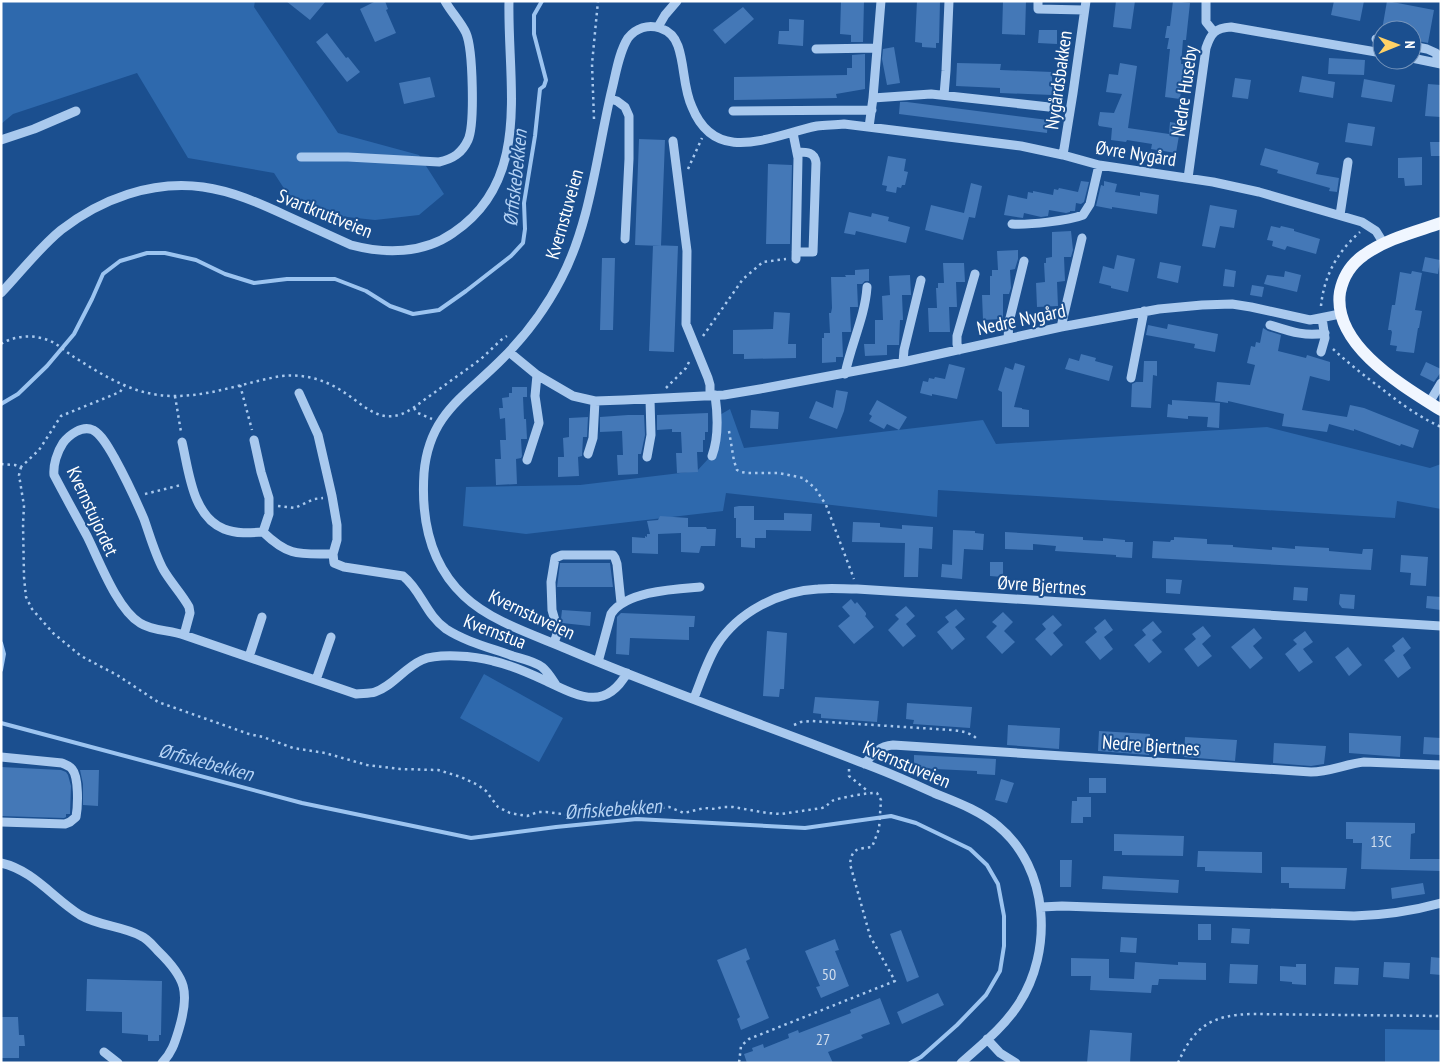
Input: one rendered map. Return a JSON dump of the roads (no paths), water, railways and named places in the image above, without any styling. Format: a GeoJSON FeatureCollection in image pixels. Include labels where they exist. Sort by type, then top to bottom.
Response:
{"type":"FeatureCollection","features":[{"type":"Feature","properties":{"kind":"main road"},"geometry":{"type":"LineString","coordinates":[[1441,223],[1384,244],[1365,254],[1349,269],[1341,286],[1340,296],[1340,314],[1348,332],[1364,353],[1387,373],[1441,410]]}},
{"type":"Feature","properties":{"kind":"street"},"geometry":{"type":"LineString","coordinates":[[301,157],[348,157],[439,162],[450,160],[462,150],[468,141],[471,124],[472,78],[470,58],[466,34],[445,1]]}},
{"type":"Feature","properties":{"kind":"street","name":"Svartkruttveien"},"geometry":{"type":"LineString","coordinates":[[1,293],[48,241],[73,221],[105,202],[149,189],[184,186],[222,191],[258,203],[351,245],[367,249],[397,251],[437,243],[458,230],[480,211],[496,186],[506,159],[511,102],[509,1]]}},
{"type":"Feature","properties":{"kind":"street"},"geometry":{"type":"LineString","coordinates":[[658,27],[676,1]]}},
{"type":"Feature","properties":{"kind":"street"},"geometry":{"type":"LineString","coordinates":[[869,127],[881,1]]}},
{"type":"Feature","properties":{"kind":"street"},"geometry":{"type":"LineString","coordinates":[[944,95],[949,1]]}},
{"type":"Feature","properties":{"kind":"street","name":"Nygårdsbakken"},"geometry":{"type":"LineString","coordinates":[[1038,1],[1038,9],[1085,6],[1063,155]]}},
{"type":"Feature","properties":{"kind":"street"},"geometry":{"type":"LineString","coordinates":[[1206,1],[1206,22],[1214,32]]}},
{"type":"Feature","properties":{"kind":"street","name":"Kvernstuveien"},"geometry":{"type":"LineString","coordinates":[[658,27],[640,28],[625,43],[601,137],[583,222],[558,286],[538,317],[509,352],[459,398],[445,415],[434,434],[429,446],[424,469],[425,520],[431,545],[435,557],[448,579],[465,598],[483,612],[598,662],[865,764],[959,803],[994,822],[1016,844],[1027,862],[1035,882],[1041,907],[1042,928],[1040,946],[1033,975],[1027,990],[1007,1020],[961,1063]]}},
{"type":"Feature","properties":{"kind":"street","name":"Øvre Nygård"},"geometry":{"type":"LineString","coordinates":[[658,27],[670,33],[677,43],[689,101],[696,117],[707,130],[719,138],[732,142],[758,142],[824,126],[844,124],[1021,146],[1098,165],[1188,178],[1259,192],[1362,222],[1376,231],[1384,244]]}},
{"type":"Feature","properties":{"kind":"street","name":"Nedre Huseby"},"geometry":{"type":"LineString","coordinates":[[1188,178],[1206,48],[1209,38],[1214,32],[1220,28],[1231,27],[1372,51]]}},
{"type":"Feature","properties":{"kind":"street"},"geometry":{"type":"LineString","coordinates":[[816,49],[877,48]]}},
{"type":"Feature","properties":{"kind":"street"},"geometry":{"type":"LineString","coordinates":[[1422,48],[1436,53],[1440,64]]}},
{"type":"Feature","properties":{"kind":"street"},"geometry":{"type":"LineString","coordinates":[[1422,60],[1440,64]]}},
{"type":"Feature","properties":{"kind":"street"},"geometry":{"type":"LineString","coordinates":[[873,98],[931,94],[1049,107]]}},
{"type":"Feature","properties":{"kind":"street"},"geometry":{"type":"LineString","coordinates":[[610,99],[617,101],[625,107],[629,116],[625,238]]}},
{"type":"Feature","properties":{"kind":"street"},"geometry":{"type":"LineString","coordinates":[[732,112],[872,110]]}},
{"type":"Feature","properties":{"kind":"street"},"geometry":{"type":"LineString","coordinates":[[1,140],[76,112]]}},
{"type":"Feature","properties":{"kind":"street"},"geometry":{"type":"LineString","coordinates":[[793,133],[798,152],[796,255],[813,252],[816,164],[815,156],[806,152],[798,152]]}},
{"type":"Feature","properties":{"kind":"street"},"geometry":{"type":"LineString","coordinates":[[673,141],[687,251],[686,324],[693,352],[710,385],[717,421],[716,443],[712,456]]}},
{"type":"Feature","properties":{"kind":"street"},"geometry":{"type":"LineString","coordinates":[[1340,215],[1348,162]]}},
{"type":"Feature","properties":{"kind":"street"},"geometry":{"type":"LineString","coordinates":[[1012,224],[1034,224],[1083,215],[1090,204],[1098,165]]}},
{"type":"Feature","properties":{"kind":"street"},"geometry":{"type":"LineString","coordinates":[[1061,327],[1082,238]]}},
{"type":"Feature","properties":{"kind":"street"},"geometry":{"type":"LineString","coordinates":[[1008,339],[1024,261]]}},
{"type":"Feature","properties":{"kind":"street"},"geometry":{"type":"LineString","coordinates":[[958,350],[957,336],[975,274]]}},
{"type":"Feature","properties":{"kind":"street"},"geometry":{"type":"LineString","coordinates":[[903,362],[904,350],[921,280]]}},
{"type":"Feature","properties":{"kind":"street"},"geometry":{"type":"LineString","coordinates":[[845,374],[866,302],[867,287]]}},
{"type":"Feature","properties":{"kind":"street","name":"Nedre Nygård"},"geometry":{"type":"LineString","coordinates":[[509,352],[537,375],[573,396],[596,401],[650,399],[712,396],[845,374],[1144,311],[1226,304],[1251,307],[1305,319],[1340,314]]}},
{"type":"Feature","properties":{"kind":"street"},"geometry":{"type":"LineString","coordinates":[[1131,378],[1144,311]]}},
{"type":"Feature","properties":{"kind":"street"},"geometry":{"type":"LineString","coordinates":[[1322,318],[1325,333],[1322,352]]}},
{"type":"Feature","properties":{"kind":"street"},"geometry":{"type":"LineString","coordinates":[[1270,325],[1301,335],[1325,333]]}},
{"type":"Feature","properties":{"kind":"street"},"geometry":{"type":"LineString","coordinates":[[527,460],[539,423],[535,396],[537,375]]}},
{"type":"Feature","properties":{"kind":"street"},"geometry":{"type":"LineString","coordinates":[[1429,403],[1441,384]]}},
{"type":"Feature","properties":{"kind":"street"},"geometry":{"type":"LineString","coordinates":[[182,442],[199,504],[202,510],[217,525],[225,530],[235,532],[263,532],[278,546],[294,553],[333,554],[337,540],[337,525],[332,496],[318,435],[299,393]]}},
{"type":"Feature","properties":{"kind":"street"},"geometry":{"type":"LineString","coordinates":[[647,457],[651,435],[650,399]]}},
{"type":"Feature","properties":{"kind":"street"},"geometry":{"type":"LineString","coordinates":[[588,454],[593,438],[596,401]]}},
{"type":"Feature","properties":{"kind":"street","name":"Kvernstujordet"},"geometry":{"type":"LineString","coordinates":[[184,635],[190,613],[189,607],[163,569],[130,486],[111,452],[98,434],[85,428],[75,432],[64,441],[55,460],[54,476],[114,592],[140,624],[172,631],[356,694],[374,692],[390,684],[410,666],[423,660],[458,656],[493,660],[530,673],[556,686]]}},
{"type":"Feature","properties":{"kind":"street"},"geometry":{"type":"LineString","coordinates":[[254,440],[260,472],[269,498],[267,520],[263,532]]}},
{"type":"Feature","properties":{"kind":"street","name":"Kvernstua"},"geometry":{"type":"LineString","coordinates":[[333,554],[334,562],[344,567],[403,576],[414,588],[436,620],[446,629],[464,638],[536,664],[546,672],[556,686],[576,695],[596,698],[605,696],[621,683],[627,673]]}},
{"type":"Feature","properties":{"kind":"street"},"geometry":{"type":"LineString","coordinates":[[554,644],[558,631],[552,610],[551,582],[553,563],[558,556],[612,556],[615,558],[621,603]]}},
{"type":"Feature","properties":{"kind":"street"},"geometry":{"type":"LineString","coordinates":[[598,662],[611,614],[621,603],[637,596],[700,587]]}},
{"type":"Feature","properties":{"kind":"street","name":"Øvre Bjertnes"},"geometry":{"type":"LineString","coordinates":[[694,698],[717,645],[725,634],[744,616],[787,594],[817,589],[854,589],[1441,626]]}},
{"type":"Feature","properties":{"kind":"street"},"geometry":{"type":"LineString","coordinates":[[249,657],[262,617]]}},
{"type":"Feature","properties":{"kind":"street"},"geometry":{"type":"LineString","coordinates":[[316,680],[331,637]]}},
{"type":"Feature","properties":{"kind":"street","name":"Nedre Bjertnes"},"geometry":{"type":"LineString","coordinates":[[865,764],[878,749],[886,746],[1311,772],[1329,771],[1354,763],[1364,762],[1441,765]]}},
{"type":"Feature","properties":{"kind":"street"},"geometry":{"type":"LineString","coordinates":[[1,758],[68,765],[74,771],[76,777],[77,802],[76,817],[64,824],[1,822]]}},
{"type":"Feature","properties":{"kind":"street"},"geometry":{"type":"LineString","coordinates":[[1,863],[18,868],[83,916],[144,937],[173,966],[180,976],[183,985],[185,994],[184,1010],[172,1051],[162,1063]]}},
{"type":"Feature","properties":{"kind":"street"},"geometry":{"type":"LineString","coordinates":[[1041,907],[1068,906],[1354,916],[1396,914],[1441,903]]}},
{"type":"Feature","properties":{"kind":"street"},"geometry":{"type":"LineString","coordinates":[[987,1039],[1000,1053],[1016,1063]]}},
{"type":"Feature","properties":{"kind":"street"},"geometry":{"type":"LineString","coordinates":[[104,1052],[118,1063]]}},
{"type":"Feature","properties":{"kind":"waterway","name":"Ørfiskebekken"},"geometry":{"type":"LineString","coordinates":[[1,404],[18,394],[47,366],[74,334],[103,274],[120,261],[147,253],[165,253],[196,260],[225,274],[254,283],[287,279],[335,279],[366,291],[390,306],[413,314],[439,310],[466,291],[511,256],[523,243],[525,229],[524,203],[535,136],[540,89],[544,86],[546,80],[534,34],[534,15],[542,1]]}},
{"type":"Feature","properties":{"kind":"waterway","name":"Ørfiskebekken"},"geometry":{"type":"LineString","coordinates":[[1,643],[4,654],[1,670]]}},
{"type":"Feature","properties":{"kind":"waterway","name":"Ørfiskebekken"},"geometry":{"type":"LineString","coordinates":[[1,723],[302,803],[471,838],[637,819],[805,828],[891,816],[916,823],[970,849],[987,865],[998,884],[1004,916],[1004,946],[1000,971],[986,995],[957,1025],[921,1057],[910,1063]]}}]}
